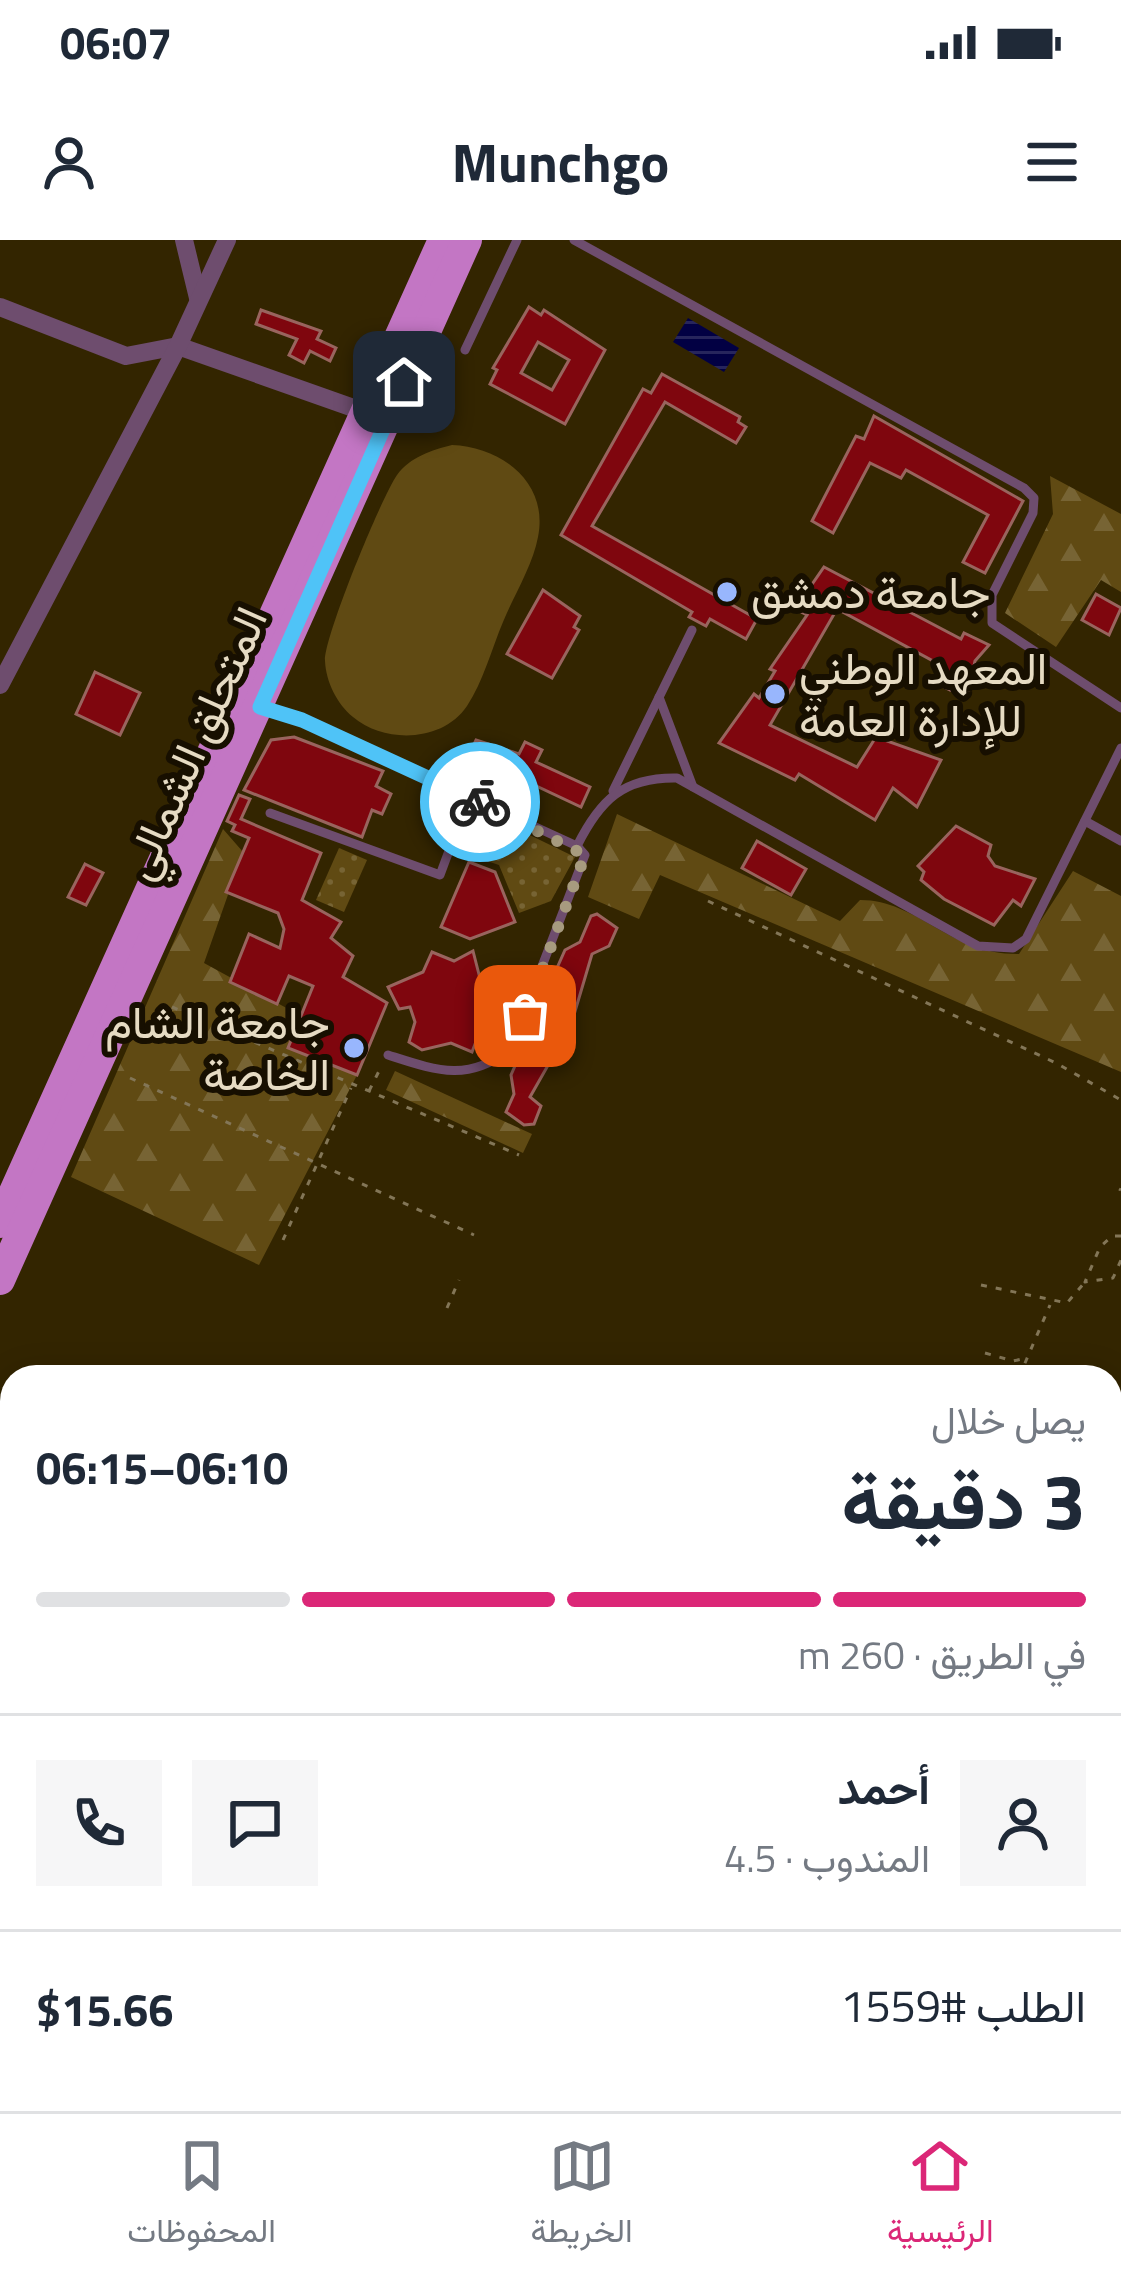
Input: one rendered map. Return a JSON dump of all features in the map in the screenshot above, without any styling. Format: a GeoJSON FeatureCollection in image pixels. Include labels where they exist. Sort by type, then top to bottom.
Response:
{"type":"FeatureCollection","features":[{"type":"Feature","properties":{"kind":"highway","name":"المتحلق الشمالي"},"geometry":{"type":"LineString","coordinates":[[0,1280],[248,701],[362,411],[443,240]]}},
{"type":"Feature","properties":{"kind":"highway","name":"المتحلق الشمالي"},"geometry":{"type":"LineString","coordinates":[[0,1223],[467,240]]}},
{"type":"Feature","properties":{"kind":"street"},"geometry":{"type":"LineString","coordinates":[[184,240],[198,298]]}},
{"type":"Feature","properties":{"kind":"street"},"geometry":{"type":"LineString","coordinates":[[0,685],[178,346],[227,240]]}},
{"type":"Feature","properties":{"kind":"street"},"geometry":{"type":"LineString","coordinates":[[0,307],[126,356],[178,346],[362,411]]}},
{"type":"Feature","properties":{"kind":"lane"},"geometry":{"type":"LineString","coordinates":[[465,350],[517,240]]}},
{"type":"Feature","properties":{"kind":"lane"},"geometry":{"type":"LineString","coordinates":[[574,240],[1024,488],[1034,499],[1033,513],[992,596],[992,623],[1121,708]]}},
{"type":"Feature","properties":{"kind":"lane"},"geometry":{"type":"LineString","coordinates":[[577,846],[594,812],[613,791],[692,630]]}},
{"type":"Feature","properties":{"kind":"lane"},"geometry":{"type":"LineString","coordinates":[[659,697],[693,787]]}},
{"type":"Feature","properties":{"kind":"lane"},"geometry":{"type":"LineString","coordinates":[[248,701],[302,720],[577,846],[585,855],[585,867],[510,1048],[493,1063],[448,1074],[388,1055]]}},
{"type":"Feature","properties":{"kind":"lane"},"geometry":{"type":"LineString","coordinates":[[613,791],[650,777],[677,778],[978,946],[999,949],[1026,939],[1121,748]]}},
{"type":"Feature","properties":{"kind":"lane"},"geometry":{"type":"LineString","coordinates":[[270,813],[440,875],[470,797]]}},
{"type":"Feature","properties":{"kind":"lane"},"geometry":{"type":"LineString","coordinates":[[1085,821],[1121,841]]}},
{"type":"Feature","properties":{"kind":"path"},"geometry":{"type":"LineString","coordinates":[[708,901],[1056,1063],[1121,1100]]}},
{"type":"Feature","properties":{"kind":"path"},"geometry":{"type":"LineString","coordinates":[[172,1007],[519,1155]]}},
{"type":"Feature","properties":{"kind":"path"},"geometry":{"type":"LineString","coordinates":[[368,1092],[388,1055]]}},
{"type":"Feature","properties":{"kind":"path"},"geometry":{"type":"LineString","coordinates":[[130,1078],[474,1235]]}},
{"type":"Feature","properties":{"kind":"path"},"geometry":{"type":"LineString","coordinates":[[283,1240],[352,1085]]}},
{"type":"Feature","properties":{"kind":"path"},"geometry":{"type":"LineString","coordinates":[[981,1285],[1067,1303],[1085,1282],[1100,1246],[1112,1236],[1121,1236]]}},
{"type":"Feature","properties":{"kind":"path"},"geometry":{"type":"LineString","coordinates":[[1085,1282],[1113,1278],[1121,1260]]}},
{"type":"Feature","properties":{"kind":"path"},"geometry":{"type":"LineString","coordinates":[[447,1308],[459,1280]]}},
{"type":"Feature","properties":{"kind":"path"},"geometry":{"type":"LineString","coordinates":[[1025,1365],[1051,1303]]}},
{"type":"Feature","properties":{"kind":"path"},"geometry":{"type":"LineString","coordinates":[[986,1353],[1013,1361],[1029,1358]]}},
{"type":"Feature","properties":{"kind":"green space"},"geometry":{"type":"Polygon","coordinates":[[[452,445],[504,460],[529,484],[539,517],[536,548],[483,676],[457,718],[444,727],[413,735],[381,732],[353,717],[337,699],[326,669],[327,647],[355,568],[397,475],[415,459],[452,445]]]}},
{"type":"Feature","properties":{"kind":"green space"},"geometry":{"type":"Polygon","coordinates":[[[1050,476],[1121,514],[1121,592],[1101,580],[1056,647],[1005,613],[1053,514],[1050,476]]]}},
{"type":"Feature","properties":{"kind":"green space"},"geometry":{"type":"Polygon","coordinates":[[[484,813],[575,857],[551,901],[519,913],[499,865],[466,854],[484,813]]]}},
{"type":"Feature","properties":{"kind":"green space"},"geometry":{"type":"Polygon","coordinates":[[[617,814],[840,921],[860,900],[881,902],[995,952],[1019,954],[1073,871],[1121,896],[1121,1072],[660,875],[639,919],[588,897],[617,814]]]}},
{"type":"Feature","properties":{"kind":"green space"},"geometry":{"type":"Polygon","coordinates":[[[223,829],[243,852],[204,963],[301,1016],[289,1049],[357,1075],[259,1265],[71,1177],[223,829]]]}},
{"type":"Feature","properties":{"kind":"green space"},"geometry":{"type":"Polygon","coordinates":[[[339,848],[367,860],[344,912],[316,900],[339,848]]]}},
{"type":"Feature","properties":{"kind":"green space"},"geometry":{"type":"Polygon","coordinates":[[[395,1071],[532,1134],[523,1153],[386,1090],[395,1071]]]}},
{"type":"Feature","properties":{"kind":"shaded area"},"geometry":{"type":"Polygon","coordinates":[[[688,318],[739,348],[724,372],[673,342],[688,318]]]}},
{"type":"Feature","properties":{"kind":"building"},"geometry":{"type":"Polygon","coordinates":[[[529,307],[541,315],[544,310],[605,350],[565,424],[490,384],[497,370],[493,368],[529,307]],[[538,342],[521,373],[552,390],[569,360],[538,342]]]}},
{"type":"Feature","properties":{"kind":"building"},"geometry":{"type":"Polygon","coordinates":[[[261,310],[321,331],[317,339],[336,348],[330,361],[310,351],[304,363],[289,355],[297,339],[256,324],[261,310]]]}},
{"type":"Feature","properties":{"kind":"building"},"geometry":{"type":"Polygon","coordinates":[[[662,374],[740,417],[738,422],[746,427],[736,443],[665,402],[592,526],[757,619],[746,639],[710,619],[706,626],[689,617],[692,612],[561,535],[643,389],[651,393],[662,374]]]}},
{"type":"Feature","properties":{"kind":"building"},"geometry":{"type":"Polygon","coordinates":[[[874,416],[1023,501],[985,573],[963,562],[988,515],[906,470],[901,478],[870,463],[833,533],[812,521],[856,436],[864,439],[874,416]]]}},
{"type":"Feature","properties":{"kind":"building","name":"المعهد الوطني للإدارة العامة"},"geometry":{"type":"Polygon","coordinates":[[[824,567],[961,639],[964,633],[989,645],[975,661],[968,693],[953,684],[950,690],[936,683],[944,667],[837,609],[770,725],[857,767],[876,737],[941,760],[917,807],[893,788],[875,820],[799,774],[795,780],[719,743],[754,694],[759,698],[775,671],[770,669],[807,615],[795,609],[824,567]]]}},
{"type":"Feature","properties":{"kind":"building"},"geometry":{"type":"Polygon","coordinates":[[[543,590],[580,616],[574,627],[579,630],[552,678],[507,654],[543,590]]]}},
{"type":"Feature","properties":{"kind":"building"},"geometry":{"type":"Polygon","coordinates":[[[1096,594],[1121,608],[1109,635],[1082,620],[1096,594]]]}},
{"type":"Feature","properties":{"kind":"building"},"geometry":{"type":"Polygon","coordinates":[[[95,672],[140,693],[120,735],[76,714],[95,672]]]}},
{"type":"Feature","properties":{"kind":"building"},"geometry":{"type":"Polygon","coordinates":[[[294,737],[383,771],[376,786],[391,794],[382,814],[372,810],[362,837],[244,790],[271,740],[294,737]]]}},
{"type":"Feature","properties":{"kind":"building"},"geometry":{"type":"Polygon","coordinates":[[[476,740],[519,754],[525,742],[542,750],[536,762],[590,787],[581,807],[534,785],[529,794],[513,787],[517,778],[469,755],[476,740]]]}},
{"type":"Feature","properties":{"kind":"building"},"geometry":{"type":"Polygon","coordinates":[[[239,795],[250,799],[241,819],[321,853],[302,900],[341,922],[331,938],[353,956],[343,977],[387,1003],[357,1075],[288,1048],[313,986],[289,976],[277,1004],[230,982],[249,934],[280,948],[284,929],[278,913],[226,892],[249,838],[232,831],[235,825],[227,821],[239,795]]]}},
{"type":"Feature","properties":{"kind":"building"},"geometry":{"type":"Polygon","coordinates":[[[956,826],[991,845],[988,856],[995,866],[1035,879],[1021,906],[1013,900],[994,925],[944,899],[921,880],[924,872],[918,866],[956,826]]]}},
{"type":"Feature","properties":{"kind":"building"},"geometry":{"type":"Polygon","coordinates":[[[757,841],[806,869],[791,895],[742,868],[757,841]]]}},
{"type":"Feature","properties":{"kind":"building"},"geometry":{"type":"Polygon","coordinates":[[[469,862],[495,872],[515,922],[470,939],[441,927],[469,862]]]}},
{"type":"Feature","properties":{"kind":"building"},"geometry":{"type":"Polygon","coordinates":[[[85,864],[103,873],[86,905],[68,897],[85,864]]]}},
{"type":"Feature","properties":{"kind":"building"},"geometry":{"type":"Polygon","coordinates":[[[597,914],[617,928],[609,946],[592,954],[571,1025],[530,1097],[541,1106],[534,1124],[524,1125],[506,1112],[514,1094],[511,1075],[519,1057],[525,1060],[563,971],[557,968],[565,950],[580,942],[591,916],[597,914]]]}},
{"type":"Feature","properties":{"kind":"building"},"geometry":{"type":"Polygon","coordinates":[[[473,951],[484,994],[510,1005],[497,1023],[480,1031],[472,1052],[451,1043],[422,1050],[409,1042],[415,1022],[410,1007],[399,1009],[388,987],[423,972],[432,952],[454,961],[473,951]]]}},
{"type":"Feature","properties":{"kind":"way so far"},"geometry":{"type":"LineString","coordinates":[[480,802],[577,846],[585,855],[585,867],[525,1016]]}},
{"type":"Feature","properties":{"kind":"place","name":"جامعة دمشق"},"geometry":{"type":"Point","coordinates":[727,592]}},
{"type":"Feature","properties":{"kind":"place","name":"المعهد الوطني للإدارة العامة"},"geometry":{"type":"Point","coordinates":[775,694]}},
{"type":"Feature","properties":{"kind":"place","name":"جامعة الشام الخاصة"},"geometry":{"type":"Point","coordinates":[354,1048]}},
{"type":"Feature","properties":{"kind":"route"},"geometry":{"type":"LineString","coordinates":[[404,382],[260,707],[302,720],[480,802]]}}]}
